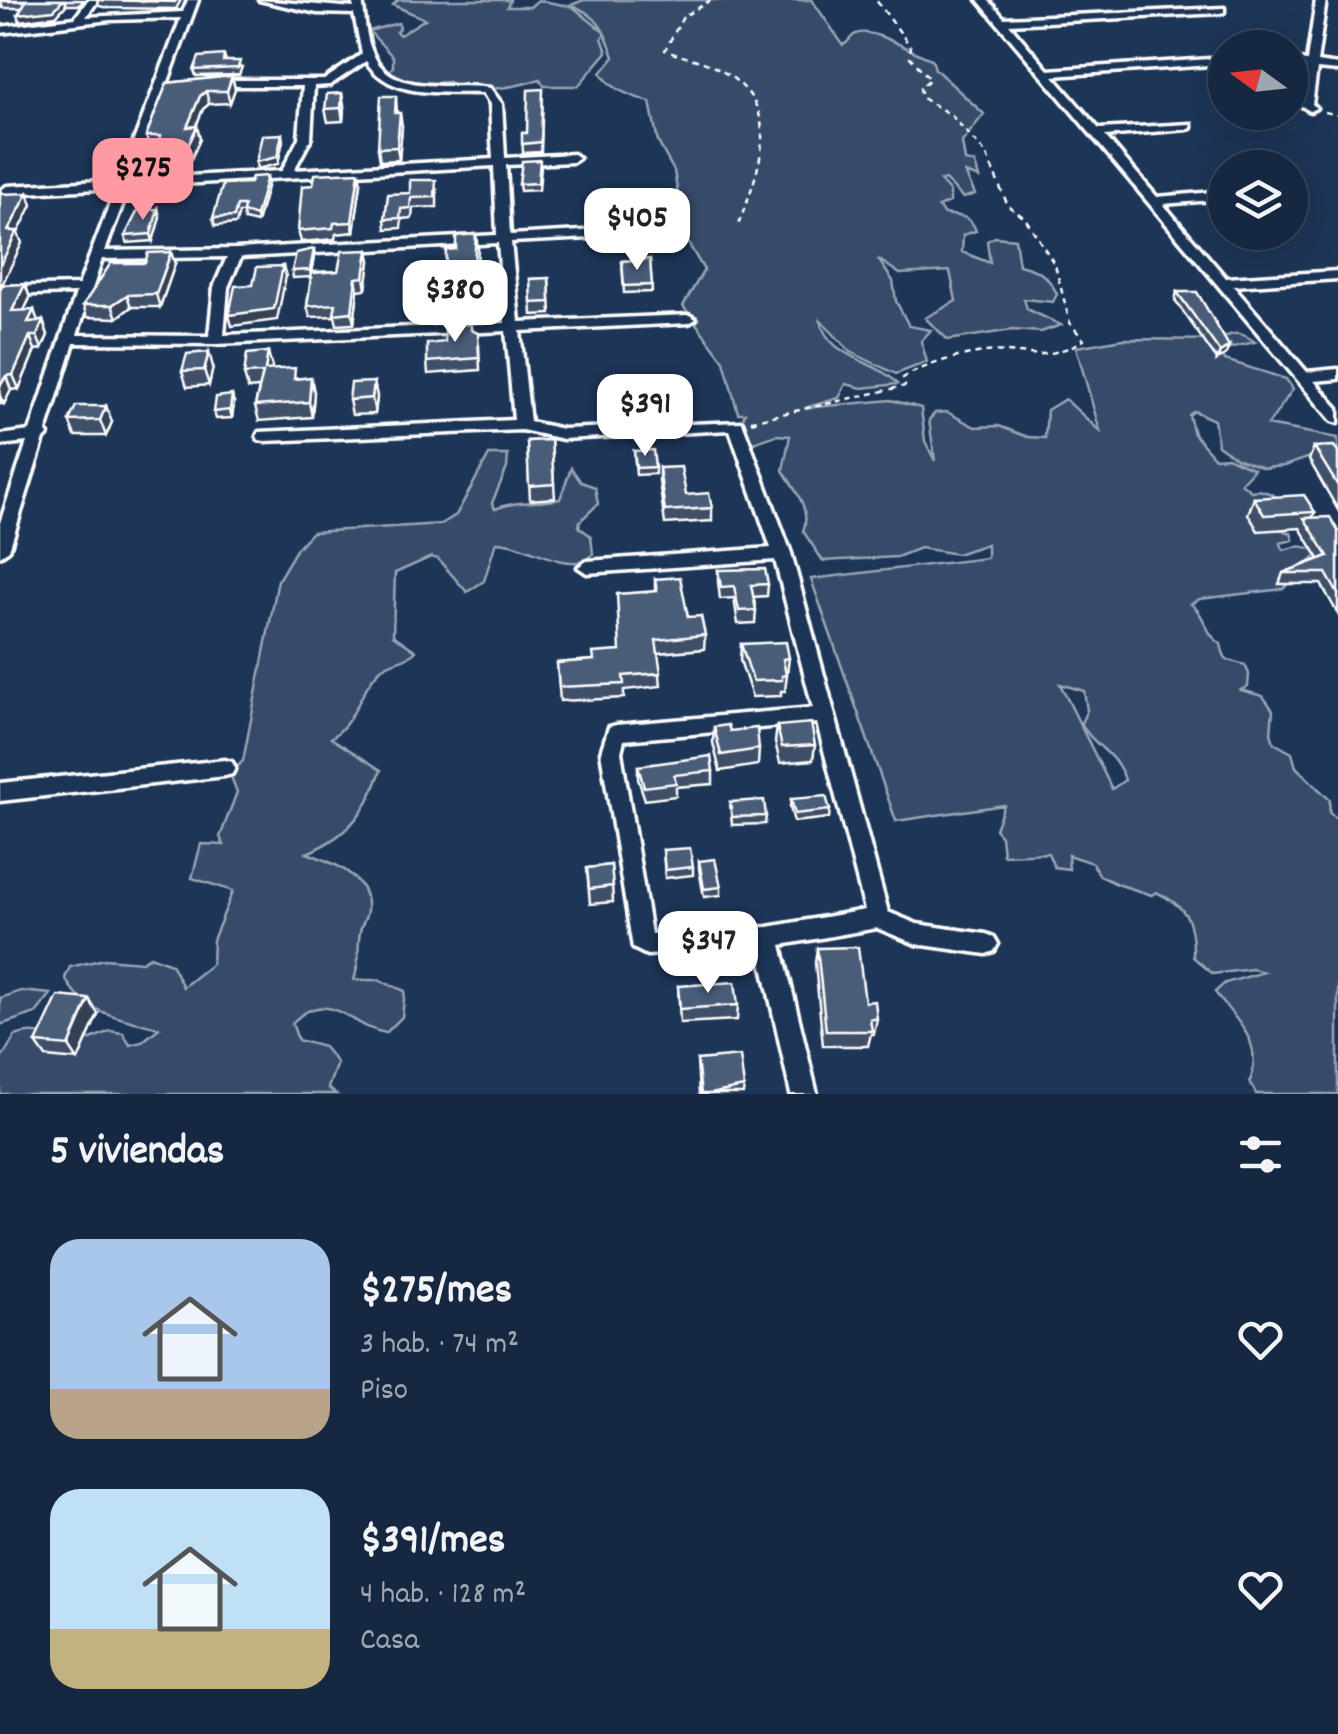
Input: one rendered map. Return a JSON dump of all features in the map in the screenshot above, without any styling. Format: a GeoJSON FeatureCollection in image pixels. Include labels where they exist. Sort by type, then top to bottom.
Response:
{"type":"FeatureCollection","features":[{"type":"Feature","properties":{"kind":"street"},"geometry":{"type":"LineString","coordinates":[[78,21],[92,0]]}},
{"type":"Feature","properties":{"kind":"street"},"geometry":{"type":"LineString","coordinates":[[0,550],[40,436],[84,288],[193,0]]}},
{"type":"Feature","properties":{"kind":"street"},"geometry":{"type":"LineString","coordinates":[[264,0],[330,12],[358,5],[368,55],[379,71],[395,83],[490,92],[496,104],[522,425]]}},
{"type":"Feature","properties":{"kind":"street"},"geometry":{"type":"LineString","coordinates":[[983,0],[1338,418]]}},
{"type":"Feature","properties":{"kind":"street"},"geometry":{"type":"LineString","coordinates":[[1310,108],[1306,104],[1321,0]]}},
{"type":"Feature","properties":{"kind":"street"},"geometry":{"type":"LineString","coordinates":[[1003,21],[1220,10]]}},
{"type":"Feature","properties":{"kind":"street"},"geometry":{"type":"LineString","coordinates":[[0,30],[187,14]]}},
{"type":"Feature","properties":{"kind":"street"},"geometry":{"type":"LineString","coordinates":[[197,83],[274,80],[309,86],[332,81],[368,55]]}},
{"type":"Feature","properties":{"kind":"street"},"geometry":{"type":"LineString","coordinates":[[1047,73],[1208,62]]}},
{"type":"Feature","properties":{"kind":"street"},"geometry":{"type":"LineString","coordinates":[[1308,64],[1338,68]]}},
{"type":"Feature","properties":{"kind":"street"},"geometry":{"type":"LineString","coordinates":[[161,85],[179,84]]}},
{"type":"Feature","properties":{"kind":"street"},"geometry":{"type":"LineString","coordinates":[[286,174],[305,138],[309,86]]}},
{"type":"Feature","properties":{"kind":"street"},"geometry":{"type":"LineString","coordinates":[[1098,133],[1187,126]]}},
{"type":"Feature","properties":{"kind":"street"},"geometry":{"type":"LineString","coordinates":[[6,190],[574,158]]}},
{"type":"Feature","properties":{"kind":"street"},"geometry":{"type":"LineString","coordinates":[[1154,201],[1208,196]]}},
{"type":"Feature","properties":{"kind":"street"},"geometry":{"type":"LineString","coordinates":[[96,254],[236,252],[671,230]]}},
{"type":"Feature","properties":{"kind":"street"},"geometry":{"type":"LineString","coordinates":[[216,340],[221,287],[236,252]]}},
{"type":"Feature","properties":{"kind":"street"},"geometry":{"type":"LineString","coordinates":[[1223,282],[1338,275]]}},
{"type":"Feature","properties":{"kind":"street"},"geometry":{"type":"LineString","coordinates":[[0,291],[84,288]]}},
{"type":"Feature","properties":{"kind":"street"},"geometry":{"type":"LineString","coordinates":[[67,340],[216,340],[689,319]]}},
{"type":"Feature","properties":{"kind":"street"},"geometry":{"type":"LineString","coordinates":[[1303,377],[1338,374]]}},
{"type":"Feature","properties":{"kind":"street"},"geometry":{"type":"LineString","coordinates":[[265,436],[522,425],[563,434],[736,424],[782,554],[878,918]]}},
{"type":"Feature","properties":{"kind":"street"},"geometry":{"type":"LineString","coordinates":[[0,440],[40,436]]}},
{"type":"Feature","properties":{"kind":"street"},"geometry":{"type":"LineString","coordinates":[[587,566],[782,554]]}},
{"type":"Feature","properties":{"kind":"street"},"geometry":{"type":"LineString","coordinates":[[826,715],[616,733],[611,752],[641,941],[648,945],[768,937],[878,918],[916,934],[986,944]]}},
{"type":"Feature","properties":{"kind":"street"},"geometry":{"type":"LineString","coordinates":[[0,792],[226,768]]}},
{"type":"Feature","properties":{"kind":"street"},"geometry":{"type":"LineString","coordinates":[[768,937],[804,1094]]}},
{"type":"Feature","properties":{"kind":"path"},"geometry":{"type":"LineString","coordinates":[[711,0],[683,17],[665,50],[682,60],[710,64],[750,92],[758,103],[766,140],[736,228]]}},
{"type":"Feature","properties":{"kind":"path"},"geometry":{"type":"LineString","coordinates":[[736,424],[905,386],[903,378],[918,369],[980,352],[1037,357],[1063,352],[1084,340],[1070,323],[1055,265],[1025,218],[1008,206],[986,154],[951,114],[922,98],[920,88],[930,79],[910,57],[911,47],[876,0]]}},
{"type":"Feature","properties":{"kind":"shaded area"},"geometry":{"type":"Polygon","coordinates":[[[398,0],[510,0],[507,7],[530,7],[538,0],[573,7],[605,33],[602,38],[607,52],[578,86],[544,86],[540,79],[481,89],[449,82],[389,85],[392,77],[387,73],[393,67],[393,57],[369,31],[398,23],[396,32],[400,35],[425,19],[393,5],[398,0]]]}},
{"type":"Feature","properties":{"kind":"shaded area"},"geometry":{"type":"Polygon","coordinates":[[[584,0],[812,0],[843,45],[854,35],[870,33],[932,59],[935,69],[984,114],[962,142],[965,161],[975,163],[979,178],[965,173],[975,194],[963,198],[945,180],[940,181],[950,192],[950,202],[938,207],[944,214],[964,217],[974,226],[976,231],[963,235],[962,252],[990,263],[987,241],[995,237],[1015,239],[1019,265],[1042,274],[1057,294],[1053,302],[1024,299],[1027,309],[1061,325],[1041,332],[1012,330],[948,340],[925,318],[956,301],[950,271],[900,274],[878,259],[893,281],[896,301],[909,326],[931,330],[921,341],[927,362],[896,374],[851,352],[820,320],[833,343],[898,384],[862,388],[846,384],[839,398],[805,408],[891,400],[921,408],[925,441],[935,461],[929,420],[935,413],[947,412],[975,427],[999,426],[1028,437],[1045,438],[1047,410],[1065,399],[1100,431],[1076,347],[1123,339],[1220,340],[1238,334],[1255,342],[1221,350],[1225,360],[1286,379],[1293,389],[1268,425],[1338,438],[1338,465],[1313,456],[1264,468],[1236,458],[1218,445],[1214,420],[1194,411],[1189,415],[1194,434],[1215,458],[1227,457],[1254,469],[1241,483],[1251,491],[1270,493],[1286,505],[1276,528],[1291,533],[1293,540],[1280,543],[1284,550],[1302,547],[1319,553],[1283,589],[1200,599],[1191,604],[1221,644],[1226,658],[1245,665],[1248,686],[1241,690],[1263,696],[1273,710],[1274,743],[1292,753],[1296,767],[1330,800],[1329,812],[1338,821],[1338,1094],[1256,1094],[1250,1082],[1251,1044],[1215,992],[1225,983],[1264,972],[1252,969],[1213,974],[1193,957],[1187,917],[1167,898],[1117,884],[1100,876],[1092,863],[1068,855],[1069,869],[1054,867],[1048,853],[1003,855],[1001,836],[995,829],[1004,805],[896,821],[811,579],[987,558],[987,544],[957,554],[920,548],[897,557],[823,561],[803,531],[804,507],[783,470],[790,436],[776,435],[751,444],[741,423],[745,413],[738,413],[724,361],[683,306],[704,270],[685,238],[674,171],[658,142],[650,102],[623,92],[605,79],[601,73],[614,57],[607,39],[594,19],[571,5],[584,0]],[[1060,684],[1112,789],[1125,780],[1116,763],[1081,723],[1087,710],[1084,691],[1060,684]]]}},
{"type":"Feature","properties":{"kind":"shaded area"},"geometry":{"type":"Polygon","coordinates":[[[489,455],[508,455],[507,468],[492,503],[495,509],[560,499],[571,468],[581,482],[595,487],[598,504],[580,521],[579,527],[591,536],[593,554],[586,561],[563,561],[496,542],[484,581],[467,592],[438,559],[431,557],[395,573],[393,635],[416,651],[380,670],[347,723],[331,738],[381,770],[354,821],[334,839],[307,853],[348,872],[362,888],[367,913],[360,932],[354,980],[379,980],[405,991],[402,1017],[386,1033],[329,1008],[305,1012],[292,1023],[298,1040],[324,1047],[337,1063],[328,1088],[336,1094],[0,1094],[0,1061],[15,1036],[43,1034],[67,1049],[110,1031],[123,1033],[130,1045],[142,1042],[159,1028],[118,1018],[83,1000],[65,978],[70,967],[104,959],[142,962],[150,956],[171,964],[183,987],[212,964],[213,940],[233,891],[192,878],[201,844],[224,845],[220,837],[237,792],[230,774],[243,761],[278,580],[297,548],[312,532],[441,524],[456,515],[489,455]]]}},
{"type":"Feature","properties":{"kind":"shaded area"},"geometry":{"type":"Polygon","coordinates":[[[21,991],[51,994],[36,1013],[0,1025],[0,998],[21,991]]]}},
{"type":"Feature","properties":{"kind":"building"},"geometry":{"type":"Polygon","coordinates":[[[2,0],[63,0],[54,10],[18,14],[26,1],[2,0]]]}},
{"type":"Feature","properties":{"kind":"building"},"geometry":{"type":"Polygon","coordinates":[[[101,0],[176,0],[175,2],[101,0]]]}},
{"type":"Feature","properties":{"kind":"building"},"geometry":{"type":"Polygon","coordinates":[[[224,55],[223,61],[240,61],[238,68],[194,70],[199,57],[224,55]]]}},
{"type":"Feature","properties":{"kind":"building"},"geometry":{"type":"Polygon","coordinates":[[[232,76],[227,91],[206,91],[200,96],[187,127],[197,126],[188,146],[156,147],[161,136],[146,136],[167,83],[232,76]]]}},
{"type":"Feature","properties":{"kind":"building"},"geometry":{"type":"Polygon","coordinates":[[[543,89],[541,142],[522,144],[522,133],[527,133],[528,90],[543,89]]]}},
{"type":"Feature","properties":{"kind":"building"},"geometry":{"type":"Polygon","coordinates":[[[342,93],[341,108],[325,109],[327,94],[342,93]]]}},
{"type":"Feature","properties":{"kind":"building"},"geometry":{"type":"Polygon","coordinates":[[[381,96],[396,96],[395,113],[400,113],[397,147],[378,148],[381,96]]]}},
{"type":"Feature","properties":{"kind":"building"},"geometry":{"type":"Polygon","coordinates":[[[282,134],[277,157],[256,162],[262,135],[282,134]]]}},
{"type":"Feature","properties":{"kind":"building"},"geometry":{"type":"Polygon","coordinates":[[[540,160],[538,183],[519,184],[522,161],[540,160]]]}},
{"type":"Feature","properties":{"kind":"building"},"geometry":{"type":"Polygon","coordinates":[[[359,172],[352,222],[298,231],[302,186],[313,185],[315,174],[359,172]]]}},
{"type":"Feature","properties":{"kind":"building"},"geometry":{"type":"Polygon","coordinates":[[[267,176],[256,216],[243,212],[244,206],[237,206],[234,217],[213,218],[223,184],[250,183],[252,177],[267,176]]]}},
{"type":"Feature","properties":{"kind":"building"},"geometry":{"type":"Polygon","coordinates":[[[410,180],[436,180],[435,197],[411,198],[410,208],[401,209],[400,218],[385,219],[388,194],[410,193],[410,180]]]}},
{"type":"Feature","properties":{"kind":"building"},"geometry":{"type":"Polygon","coordinates":[[[28,193],[8,231],[17,231],[0,266],[0,194],[28,193]]]}},
{"type":"Feature","properties":{"kind":"building"},"geometry":{"type":"Polygon","coordinates":[[[158,209],[151,234],[125,236],[138,210],[158,209]]]}},
{"type":"Feature","properties":{"kind":"building"},"geometry":{"type":"Polygon","coordinates":[[[476,234],[471,306],[444,307],[446,250],[456,249],[456,236],[476,234]]]}},
{"type":"Feature","properties":{"kind":"building"},"geometry":{"type":"Polygon","coordinates":[[[314,249],[310,270],[292,271],[296,253],[314,249]]]}},
{"type":"Feature","properties":{"kind":"building"},"geometry":{"type":"Polygon","coordinates":[[[368,250],[364,277],[356,278],[352,312],[334,314],[336,304],[307,306],[312,273],[338,271],[342,251],[368,250]]]}},
{"type":"Feature","properties":{"kind":"building"},"geometry":{"type":"Polygon","coordinates":[[[171,252],[156,294],[127,295],[112,305],[83,305],[111,263],[145,263],[148,253],[171,252]]]}},
{"type":"Feature","properties":{"kind":"building"},"geometry":{"type":"Polygon","coordinates":[[[650,259],[652,285],[624,286],[622,261],[650,259]]]}},
{"type":"Feature","properties":{"kind":"building"},"geometry":{"type":"Polygon","coordinates":[[[283,266],[274,309],[229,315],[235,286],[253,285],[257,267],[283,266]]]}},
{"type":"Feature","properties":{"kind":"building"},"geometry":{"type":"Polygon","coordinates":[[[549,278],[550,302],[531,303],[530,279],[549,278]]]}},
{"type":"Feature","properties":{"kind":"building"},"geometry":{"type":"Polygon","coordinates":[[[25,284],[12,311],[34,310],[28,322],[43,321],[37,336],[30,336],[13,375],[6,376],[0,386],[0,290],[3,285],[25,284]]]}},
{"type":"Feature","properties":{"kind":"building"},"geometry":{"type":"Polygon","coordinates":[[[1177,292],[1197,292],[1229,346],[1220,352],[1177,292]]]}},
{"type":"Feature","properties":{"kind":"building"},"geometry":{"type":"Polygon","coordinates":[[[471,324],[471,330],[478,333],[479,358],[427,362],[427,344],[445,342],[445,325],[471,324]]]}},
{"type":"Feature","properties":{"kind":"building"},"geometry":{"type":"Polygon","coordinates":[[[209,352],[204,370],[182,371],[187,354],[209,352]]]}},
{"type":"Feature","properties":{"kind":"building"},"geometry":{"type":"Polygon","coordinates":[[[268,352],[265,370],[295,368],[294,379],[311,377],[309,402],[255,406],[263,373],[244,374],[247,354],[268,352]]]}},
{"type":"Feature","properties":{"kind":"building"},"geometry":{"type":"Polygon","coordinates":[[[374,382],[372,398],[349,400],[351,383],[374,382]]]}},
{"type":"Feature","properties":{"kind":"building"},"geometry":{"type":"Polygon","coordinates":[[[618,382],[677,382],[679,398],[619,401],[618,382]]]}},
{"type":"Feature","properties":{"kind":"building"},"geometry":{"type":"Polygon","coordinates":[[[232,395],[230,410],[214,412],[216,397],[232,395]]]}},
{"type":"Feature","properties":{"kind":"building"},"geometry":{"type":"Polygon","coordinates":[[[76,406],[106,406],[100,420],[69,421],[76,406]]]}},
{"type":"Feature","properties":{"kind":"building"},"geometry":{"type":"Polygon","coordinates":[[[551,440],[554,484],[529,486],[527,441],[551,440]]]}},
{"type":"Feature","properties":{"kind":"building"},"geometry":{"type":"Polygon","coordinates":[[[1334,446],[1338,452],[1338,486],[1314,447],[1334,446]]]}},
{"type":"Feature","properties":{"kind":"building"},"geometry":{"type":"Polygon","coordinates":[[[653,450],[655,467],[636,468],[634,451],[653,450]]]}},
{"type":"Feature","properties":{"kind":"building"},"geometry":{"type":"Polygon","coordinates":[[[681,467],[686,495],[709,493],[712,508],[665,511],[659,468],[681,467]]]}},
{"type":"Feature","properties":{"kind":"building"},"geometry":{"type":"Polygon","coordinates":[[[1304,495],[1315,512],[1264,515],[1254,498],[1304,495]]]}},
{"type":"Feature","properties":{"kind":"building"},"geometry":{"type":"Polygon","coordinates":[[[1330,517],[1338,531],[1338,594],[1326,573],[1283,573],[1328,556],[1304,518],[1330,517]]]}},
{"type":"Feature","properties":{"kind":"building"},"geometry":{"type":"Polygon","coordinates":[[[765,569],[768,584],[751,585],[756,610],[739,611],[734,586],[721,587],[718,570],[765,569]]]}},
{"type":"Feature","properties":{"kind":"building"},"geometry":{"type":"Polygon","coordinates":[[[680,577],[688,617],[701,616],[705,635],[656,640],[661,673],[623,676],[624,684],[559,687],[557,663],[594,660],[593,653],[620,651],[617,594],[657,591],[655,579],[680,577]]]}},
{"type":"Feature","properties":{"kind":"building"},"geometry":{"type":"Polygon","coordinates":[[[786,642],[789,658],[783,659],[786,675],[782,680],[753,681],[741,644],[786,642]]]}},
{"type":"Feature","properties":{"kind":"building"},"geometry":{"type":"Polygon","coordinates":[[[811,723],[815,745],[782,747],[777,726],[811,723]]]}},
{"type":"Feature","properties":{"kind":"building"},"geometry":{"type":"Polygon","coordinates":[[[728,725],[730,731],[757,728],[759,749],[721,755],[714,727],[728,725]]]}},
{"type":"Feature","properties":{"kind":"building"},"geometry":{"type":"Polygon","coordinates":[[[711,756],[713,771],[674,775],[676,783],[644,787],[638,766],[711,756]]]}},
{"type":"Feature","properties":{"kind":"building"},"geometry":{"type":"Polygon","coordinates":[[[826,796],[830,810],[795,814],[791,799],[826,796]]]}},
{"type":"Feature","properties":{"kind":"building"},"geometry":{"type":"Polygon","coordinates":[[[764,800],[766,816],[732,817],[730,802],[764,800]]]}},
{"type":"Feature","properties":{"kind":"building"},"geometry":{"type":"Polygon","coordinates":[[[690,848],[693,867],[665,870],[663,850],[690,848]]]}},
{"type":"Feature","properties":{"kind":"building"},"geometry":{"type":"Polygon","coordinates":[[[715,859],[721,887],[704,889],[699,861],[715,859]]]}},
{"type":"Feature","properties":{"kind":"building"},"geometry":{"type":"Polygon","coordinates":[[[611,865],[613,886],[589,889],[587,868],[611,865]]]}},
{"type":"Feature","properties":{"kind":"building"},"geometry":{"type":"Polygon","coordinates":[[[858,947],[865,1002],[875,1001],[877,1019],[870,1019],[872,1031],[826,1031],[817,948],[858,947]]]}},
{"type":"Feature","properties":{"kind":"building"},"geometry":{"type":"Polygon","coordinates":[[[735,982],[738,1005],[680,1009],[678,986],[735,982]]]}},
{"type":"Feature","properties":{"kind":"building"},"geometry":{"type":"Polygon","coordinates":[[[58,996],[89,999],[69,1046],[36,1043],[58,996]]]}},
{"type":"Feature","properties":{"kind":"building"},"geometry":{"type":"Polygon","coordinates":[[[740,1056],[744,1087],[701,1094],[697,1060],[740,1056]]]}}]}
